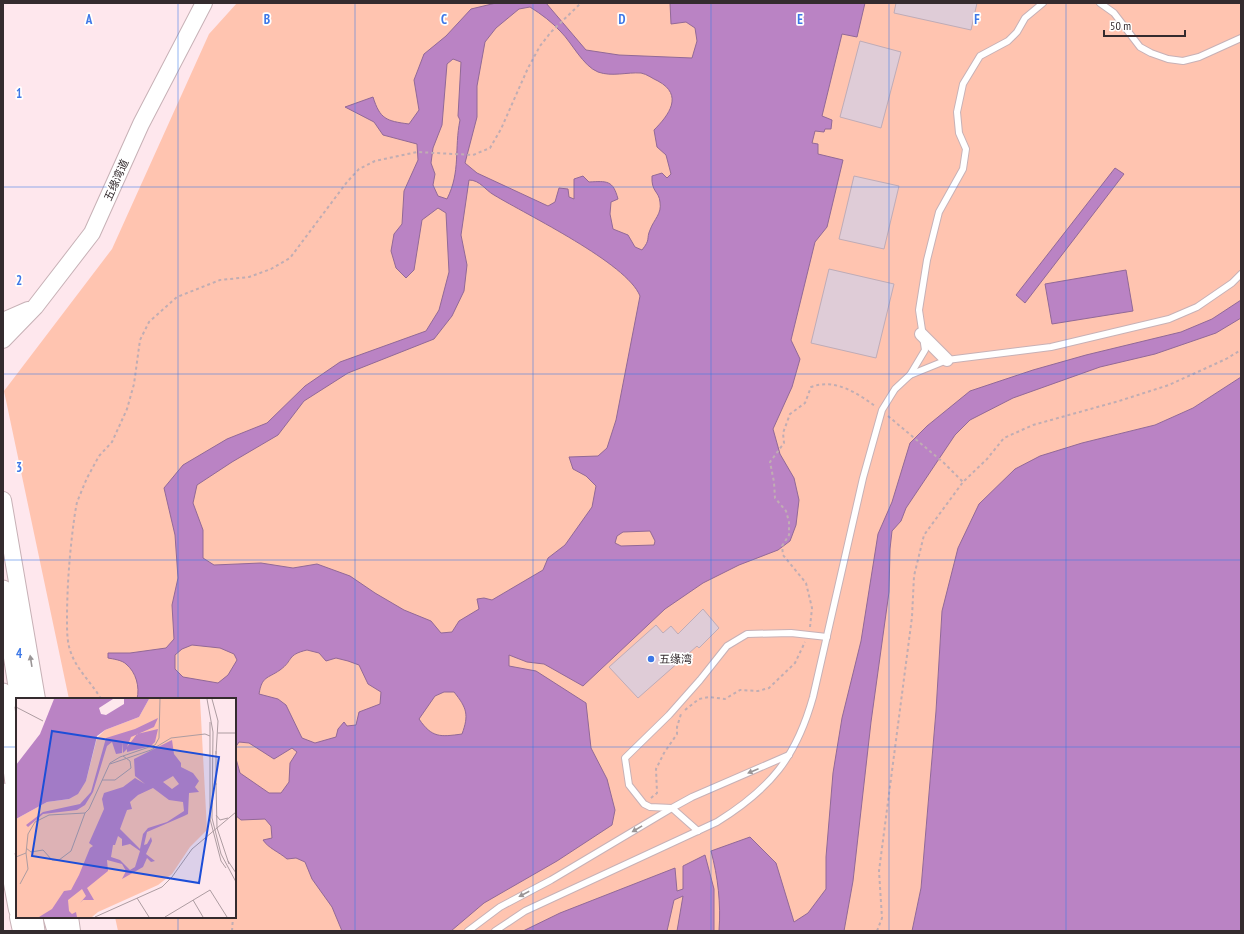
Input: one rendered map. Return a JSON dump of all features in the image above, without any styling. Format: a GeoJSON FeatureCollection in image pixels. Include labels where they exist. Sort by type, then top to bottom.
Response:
{"type":"FeatureCollection","features":[{"type":"Feature","properties":{"kind":"highway"},"geometry":{"type":"LineString","coordinates":[[3,590],[20,698]]}},
{"type":"Feature","properties":{"kind":"highway"},"geometry":{"type":"LineString","coordinates":[[3,693],[16,791]]}},
{"type":"Feature","properties":{"kind":"highway"},"geometry":{"type":"LineString","coordinates":[[3,793],[9,820],[16,841]]}},
{"type":"Feature","properties":{"kind":"highway"},"geometry":{"type":"LineString","coordinates":[[28,918],[28,931]]}},
{"type":"Feature","properties":{"kind":"highway"},"geometry":{"type":"LineString","coordinates":[[33,918],[35,931]]}},
{"type":"Feature","properties":{"kind":"highway"},"geometry":{"type":"LineString","coordinates":[[50,918],[52,931]]}},
{"type":"Feature","properties":{"kind":"highway"},"geometry":{"type":"LineString","coordinates":[[54,918],[57,931]]}},
{"type":"Feature","properties":{"kind":"main road","name":"五缘湾道"},"geometry":{"type":"LineString","coordinates":[[3,340],[35,307],[92,233],[141,124],[204,3]]}},
{"type":"Feature","properties":{"kind":"main road"},"geometry":{"type":"LineString","coordinates":[[3,321],[35,307]]}},
{"type":"Feature","properties":{"kind":"main road"},"geometry":{"type":"LineString","coordinates":[[3,500],[37,698]]}},
{"type":"Feature","properties":{"kind":"main road"},"geometry":{"type":"LineString","coordinates":[[3,835],[16,905]]}},
{"type":"Feature","properties":{"kind":"main road"},"geometry":{"type":"LineString","coordinates":[[18,918],[21,931]]}},
{"type":"Feature","properties":{"kind":"main road"},"geometry":{"type":"LineString","coordinates":[[70,918],[72,931]]}},
{"type":"Feature","properties":{"kind":"street"},"geometry":{"type":"LineString","coordinates":[[921,334],[947,360]]}},
{"type":"Feature","properties":{"kind":"lane"},"geometry":{"type":"LineString","coordinates":[[495,931],[525,911],[717,822],[744,806],[784,764],[805,725],[863,478],[882,410],[895,389],[910,375],[925,350],[921,334],[919,310],[927,260],[939,212],[963,169],[966,150],[959,133],[957,112],[964,84],[980,56],[1008,41],[1017,32],[1025,18],[1043,3]]}},
{"type":"Feature","properties":{"kind":"lane"},"geometry":{"type":"LineString","coordinates":[[1100,3],[1114,13],[1140,47],[1168,59],[1183,61],[1199,57],[1241,38]]}},
{"type":"Feature","properties":{"kind":"lane"},"geometry":{"type":"LineString","coordinates":[[910,375],[947,360],[1051,347],[1169,319],[1197,307],[1232,284],[1241,274]]}},
{"type":"Feature","properties":{"kind":"lane"},"geometry":{"type":"LineString","coordinates":[[698,831],[672,808],[650,807],[644,804],[629,785],[625,758],[669,715],[700,680],[726,646],[747,634],[792,633],[826,637]]}},
{"type":"Feature","properties":{"kind":"lane"},"geometry":{"type":"LineString","coordinates":[[468,931],[500,907],[551,880],[692,797],[789,755]]}},
{"type":"Feature","properties":{"kind":"path"},"geometry":{"type":"LineString","coordinates":[[100,698],[76,664],[70,651],[67,637],[67,592],[75,512],[86,478],[99,456],[112,442],[127,409],[134,384],[140,340],[149,322],[177,298],[220,280],[249,277],[271,269],[290,258],[347,182],[359,170],[375,161],[417,152],[473,155],[490,148],[540,46],[551,32],[581,3]]}},
{"type":"Feature","properties":{"kind":"path"},"geometry":{"type":"LineString","coordinates":[[877,931],[882,918],[879,871],[912,617],[914,576],[924,536],[963,482],[987,459],[1004,438],[1033,425],[1170,385],[1226,359],[1241,350]]}},
{"type":"Feature","properties":{"kind":"path"},"geometry":{"type":"LineString","coordinates":[[644,804],[657,793],[656,769],[664,753],[677,734],[677,727],[682,713],[699,699],[709,697],[725,698],[740,690],[758,691],[769,688],[795,663],[809,635],[812,608],[806,583],[783,555],[782,546],[789,535],[789,522],[786,511],[775,498],[774,482],[770,462],[784,443],[783,433],[790,414],[805,403],[811,387],[820,384],[850,389],[882,410],[944,463],[963,482]]}},
{"type":"Feature","properties":{"kind":"path"},"geometry":{"type":"LineString","coordinates":[[232,931],[233,918]]}},
{"type":"Feature","properties":{"kind":"shaded area"},"geometry":{"type":"Polygon","coordinates":[[[237,3],[1241,3],[1241,377],[1193,408],[1155,425],[1082,443],[942,611],[936,711],[921,888],[912,931],[118,931],[115,918],[236,918],[236,698],[69,698],[4,391],[112,249],[209,34],[237,3]]]}},
{"type":"Feature","properties":{"kind":"shaded area"},"geometry":{"type":"Polygon","coordinates":[[[496,3],[546,3],[586,50],[619,55],[692,58],[697,41],[695,28],[686,22],[671,24],[670,3],[865,3],[857,37],[842,34],[822,116],[832,120],[831,129],[825,129],[824,132],[815,131],[812,143],[818,144],[818,154],[843,160],[827,227],[815,242],[791,340],[800,359],[792,387],[773,429],[780,454],[794,478],[799,500],[796,525],[790,541],[778,550],[739,565],[703,583],[665,609],[583,686],[544,664],[527,662],[509,655],[509,666],[536,671],[586,703],[591,748],[607,779],[615,810],[612,825],[557,861],[484,903],[451,931],[342,931],[332,907],[312,879],[305,862],[296,858],[287,859],[265,843],[263,840],[272,838],[271,826],[265,819],[241,820],[236,816],[236,759],[240,773],[269,793],[281,793],[289,782],[290,763],[297,752],[292,748],[274,759],[249,743],[239,742],[236,746],[236,698],[137,698],[138,690],[135,675],[124,663],[108,658],[108,653],[130,653],[166,648],[174,639],[172,605],[178,578],[175,535],[164,488],[183,465],[227,439],[267,423],[305,386],[340,362],[426,331],[439,310],[449,272],[446,213],[438,208],[422,220],[414,270],[406,278],[396,268],[391,251],[394,234],[402,224],[404,191],[418,160],[417,144],[383,135],[374,122],[345,107],[373,97],[378,110],[385,118],[395,122],[409,124],[419,110],[414,80],[424,54],[446,36],[471,9],[496,3]],[[530,7],[519,9],[496,28],[485,42],[477,86],[477,117],[465,163],[477,173],[548,206],[555,202],[559,188],[568,189],[569,197],[574,199],[574,179],[583,176],[589,182],[608,183],[614,188],[618,199],[611,202],[610,214],[613,229],[628,235],[635,247],[642,250],[660,210],[659,198],[653,185],[652,176],[662,173],[667,178],[671,174],[666,155],[657,147],[654,130],[669,112],[672,99],[670,92],[666,87],[648,75],[641,73],[609,74],[598,72],[593,69],[587,65],[558,28],[530,7]],[[453,59],[447,64],[442,125],[433,148],[431,163],[435,174],[433,185],[438,196],[447,199],[456,169],[457,141],[460,120],[458,116],[461,62],[453,59]],[[469,180],[461,235],[467,265],[464,291],[452,316],[434,339],[348,373],[304,401],[278,435],[197,485],[193,503],[203,530],[203,558],[214,565],[261,563],[293,568],[317,564],[350,576],[404,610],[431,621],[441,633],[452,632],[459,621],[479,609],[477,599],[484,598],[492,600],[543,570],[548,558],[565,545],[592,507],[596,486],[586,476],[573,469],[569,457],[598,456],[607,448],[616,420],[640,296],[631,283],[616,269],[597,255],[494,195],[473,180],[469,180]],[[650,531],[623,532],[617,536],[615,543],[621,546],[654,545],[655,541],[650,531]],[[192,645],[182,649],[175,655],[175,669],[183,677],[218,683],[228,675],[237,660],[234,654],[220,648],[192,645]],[[307,650],[293,656],[280,670],[264,681],[260,688],[259,694],[278,699],[286,705],[302,738],[315,743],[336,737],[338,729],[344,722],[347,726],[356,725],[359,712],[380,704],[381,692],[368,684],[359,665],[336,658],[326,661],[319,653],[307,650]],[[444,692],[435,696],[419,719],[428,730],[437,735],[448,736],[462,734],[466,722],[466,712],[462,703],[454,692],[444,692]]]}},
{"type":"Feature","properties":{"kind":"shaded area"},"geometry":{"type":"Polygon","coordinates":[[[1115,168],[1124,174],[1025,303],[1016,295],[1115,168]]]}},
{"type":"Feature","properties":{"kind":"shaded area"},"geometry":{"type":"Polygon","coordinates":[[[1126,270],[1133,311],[1052,324],[1045,284],[1126,270]]]}},
{"type":"Feature","properties":{"kind":"shaded area"},"geometry":{"type":"Polygon","coordinates":[[[1241,300],[1241,318],[1216,333],[1155,354],[1100,367],[1013,398],[970,420],[955,435],[906,508],[901,521],[892,531],[889,592],[871,722],[853,881],[844,931],[719,931],[720,911],[718,891],[711,851],[750,837],[776,863],[794,922],[808,913],[826,889],[826,857],[833,773],[842,718],[861,641],[878,534],[892,502],[910,443],[927,426],[970,391],[1033,370],[1086,355],[1181,332],[1212,319],[1241,300]]]}},
{"type":"Feature","properties":{"kind":"shaded area"},"geometry":{"type":"Polygon","coordinates":[[[1241,377],[1241,931],[912,931],[921,888],[936,711],[942,611],[958,548],[979,504],[1015,469],[1040,456],[1082,443],[1155,425],[1193,408],[1241,377]]]}},
{"type":"Feature","properties":{"kind":"shaded area"},"geometry":{"type":"Polygon","coordinates":[[[705,855],[714,889],[714,931],[677,931],[683,896],[674,900],[667,931],[523,931],[560,913],[675,868],[677,891],[683,889],[683,866],[705,855]]]}},
{"type":"Feature","properties":{"kind":"building"},"geometry":{"type":"Polygon","coordinates":[[[896,3],[977,3],[971,30],[894,13],[896,3]]]}},
{"type":"Feature","properties":{"kind":"building"},"geometry":{"type":"Polygon","coordinates":[[[860,41],[901,52],[881,128],[840,117],[860,41]]]}},
{"type":"Feature","properties":{"kind":"building"},"geometry":{"type":"Polygon","coordinates":[[[854,176],[899,186],[884,249],[839,239],[854,176]]]}},
{"type":"Feature","properties":{"kind":"building"},"geometry":{"type":"Polygon","coordinates":[[[829,269],[894,284],[876,358],[811,343],[829,269]]]}},
{"type":"Feature","properties":{"kind":"building","name":"五缘湾"},"geometry":{"type":"Polygon","coordinates":[[[703,609],[719,628],[699,648],[697,646],[638,698],[609,667],[656,625],[663,633],[671,626],[678,634],[703,609]]]}},
{"type":"Feature","properties":{"kind":"place","name":"五缘湾"},"geometry":{"type":"Point","coordinates":[651,659]}}]}
